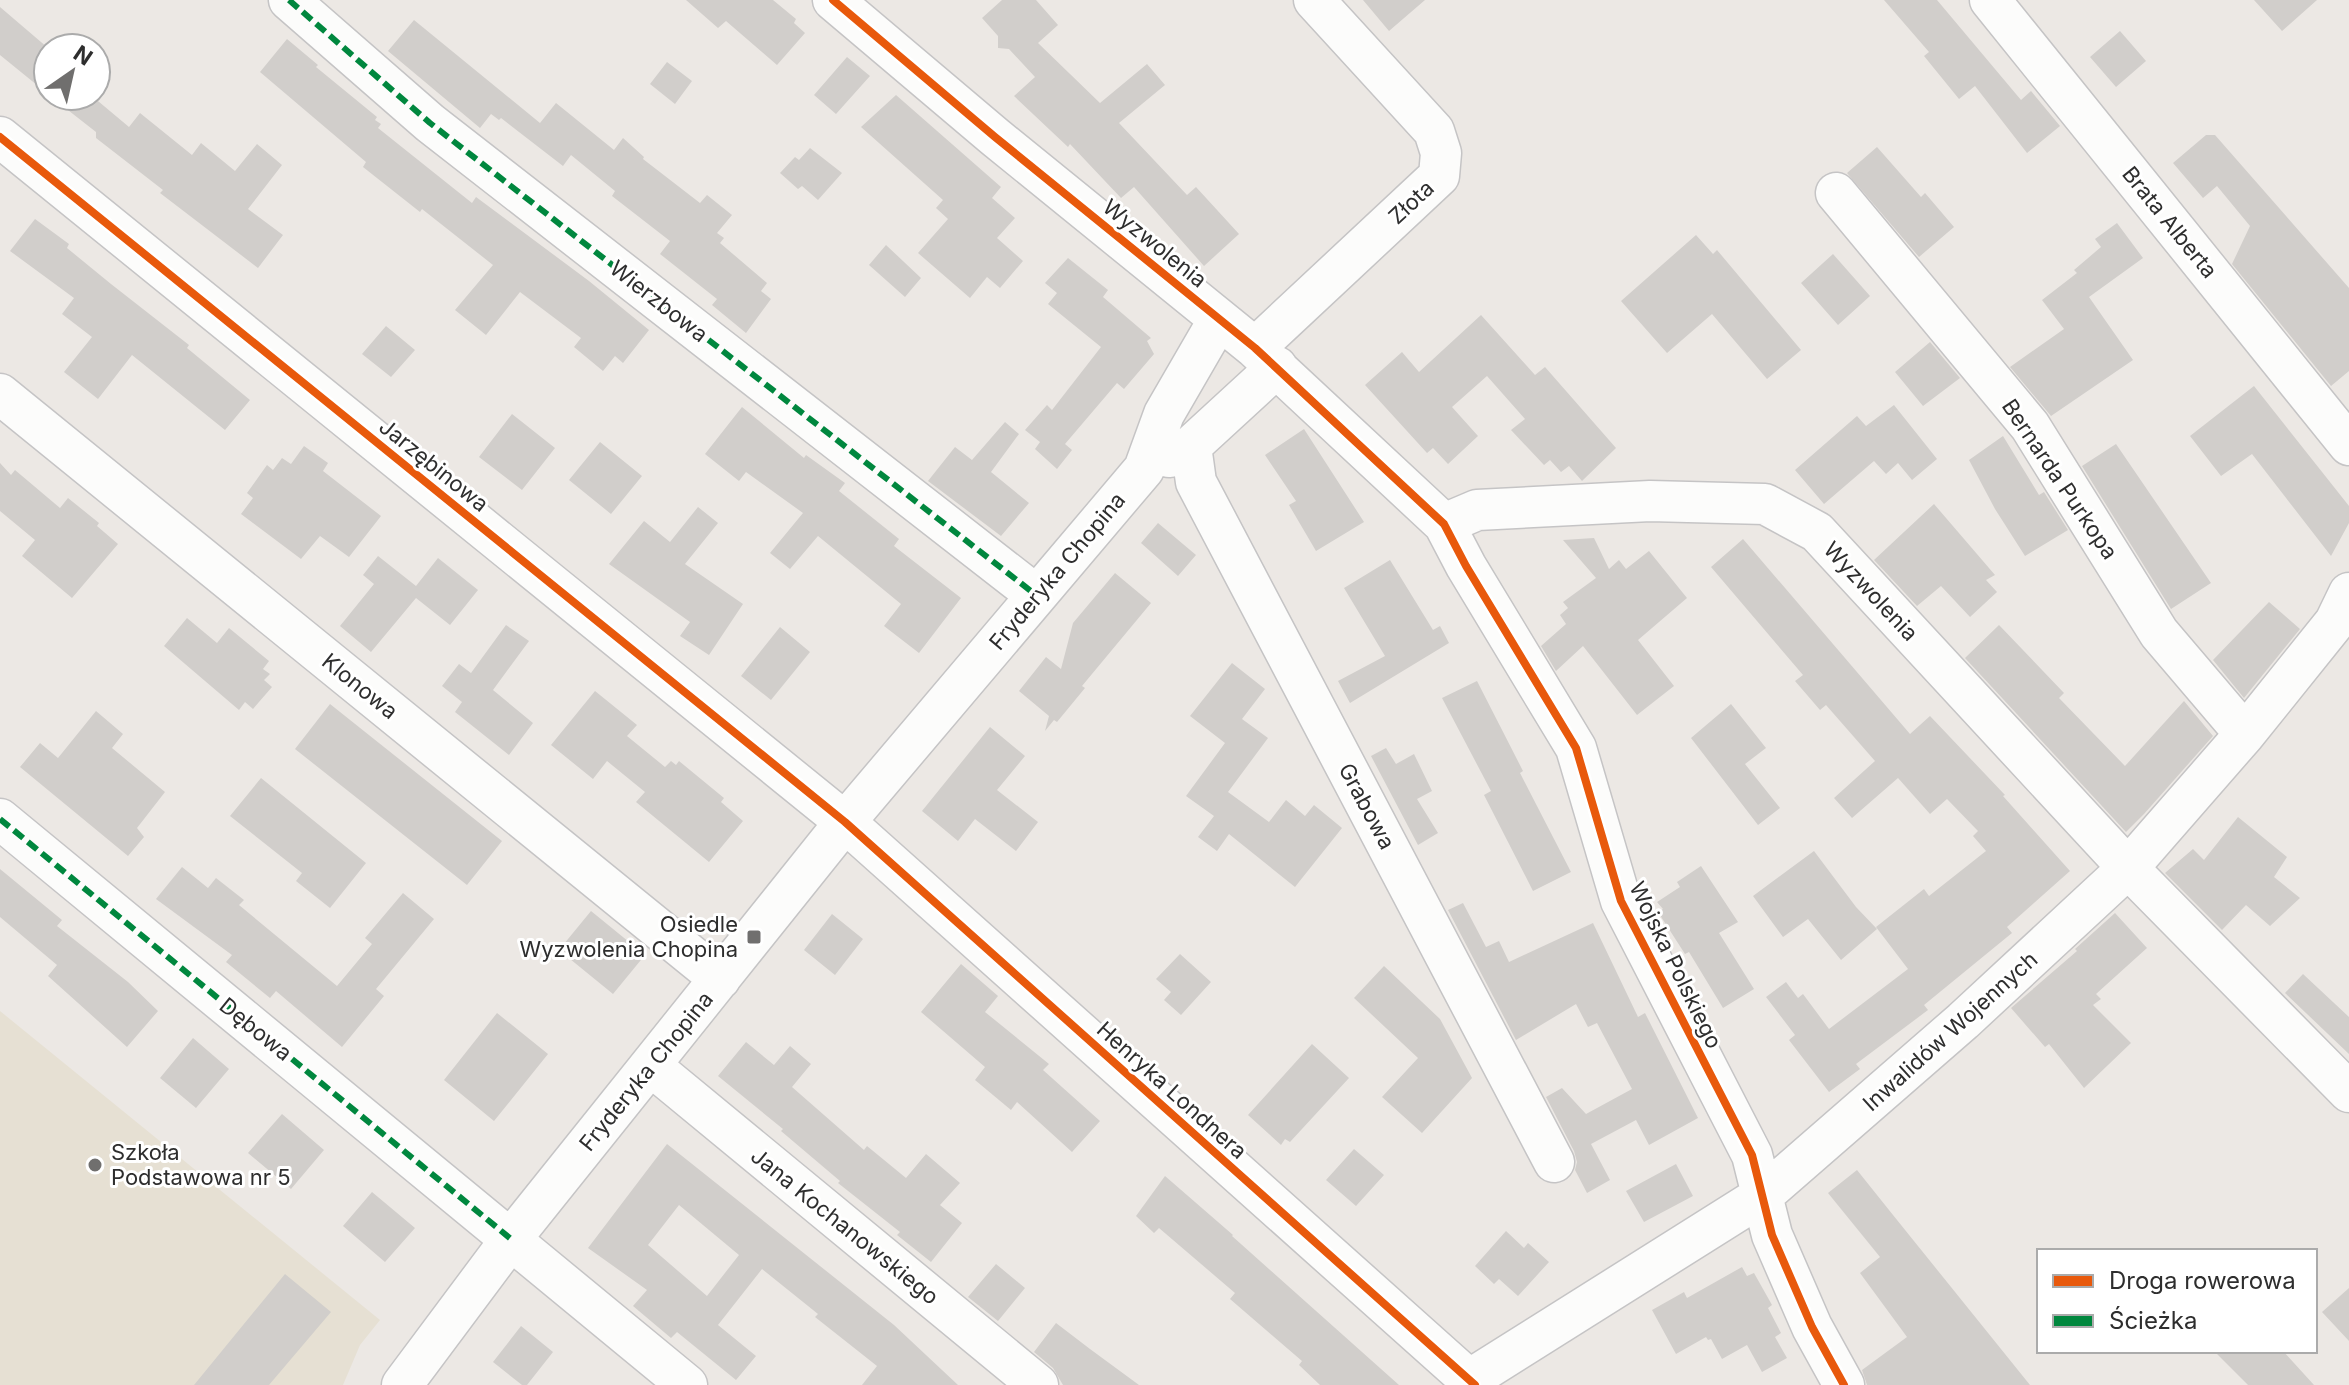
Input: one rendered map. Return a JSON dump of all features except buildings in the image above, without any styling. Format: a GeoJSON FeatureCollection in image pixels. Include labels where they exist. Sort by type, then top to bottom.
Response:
{"type":"FeatureCollection","features":[{"type":"Feature","properties":{"kind":"street","name":"Wierzbowa"},"geometry":{"type":"LineString","coordinates":[[289,0],[430,123],[1036,595]]}},
{"type":"Feature","properties":{"kind":"street","name":"Wyzwolenia"},"geometry":{"type":"LineString","coordinates":[[833,0],[995,137],[1266,357],[1444,524],[1477,510],[1650,501],[1765,504],[1817,532],[2128,868],[2349,1092]]}},
{"type":"Feature","properties":{"kind":"street","name":"Złota"},"geometry":{"type":"LineString","coordinates":[[1266,357],[1439,176],[1441,153],[1434,131],[1314,0]]}},
{"type":"Feature","properties":{"kind":"street","name":"Brata Alberta"},"geometry":{"type":"LineString","coordinates":[[1990,0],[2349,445]]}},
{"type":"Feature","properties":{"kind":"street","name":"Jarzębinowa"},"geometry":{"type":"LineString","coordinates":[[0,137],[845,822]]}},
{"type":"Feature","properties":{"kind":"street","name":"Bernarda Purkopa"},"geometry":{"type":"LineString","coordinates":[[1836,193],[2030,426],[2159,633],[2245,734]]}},
{"type":"Feature","properties":{"kind":"street","name":"Fryderyka Chopina"},"geometry":{"type":"LineString","coordinates":[[402,1385],[511,1239],[845,822],[1144,469],[1164,414],[1219,319]]}},
{"type":"Feature","properties":{"kind":"street","name":"Fryderyka Chopina"},"geometry":{"type":"LineString","coordinates":[[1144,469],[1191,446],[1266,357]]}},
{"type":"Feature","properties":{"kind":"street","name":"Klonowa"},"geometry":{"type":"LineString","coordinates":[[0,394],[720,979]]}},
{"type":"Feature","properties":{"kind":"street","name":"Grabowa"},"geometry":{"type":"LineString","coordinates":[[1191,446],[1196,482],[1554,1162]]}},
{"type":"Feature","properties":{"kind":"street","name":"Wojska Polskiego"},"geometry":{"type":"LineString","coordinates":[[1444,524],[1576,748],[1621,901],[1752,1155],[1772,1235],[1812,1327],[1844,1385]]}},
{"type":"Feature","properties":{"kind":"street","name":"Inwalidów Wojennych"},"geometry":{"type":"LineString","coordinates":[[1472,1383],[1763,1195],[1963,1021],[2128,868],[2245,734],[2335,622],[2349,593]]}},
{"type":"Feature","properties":{"kind":"street","name":"Dębowa"},"geometry":{"type":"LineString","coordinates":[[0,819],[687,1385]]}},
{"type":"Feature","properties":{"kind":"street","name":"Henryka Londnera"},"geometry":{"type":"LineString","coordinates":[[845,822],[1472,1383]]}},
{"type":"Feature","properties":{"kind":"street","name":"Jana Kochanowskiego"},"geometry":{"type":"LineString","coordinates":[[651,1066],[1038,1385]]}},
{"type":"Feature","properties":{"kind":"shaded area","name":"Szkoła Podstawowa nr 5"},"geometry":{"type":"Polygon","coordinates":[[[0,1011],[380,1320],[360,1345],[343,1385],[0,1385],[0,1011]]]}},
{"type":"Feature","properties":{"kind":"marked path"},"geometry":{"type":"LineString","coordinates":[[289,0],[430,123],[1036,595]]}},
{"type":"Feature","properties":{"kind":"marked path"},"geometry":{"type":"LineString","coordinates":[[0,819],[511,1239]]}},
{"type":"Feature","properties":{"kind":"cycle path"},"geometry":{"type":"LineString","coordinates":[[833,0],[995,137],[1255,348],[1444,524],[1576,748],[1621,901],[1752,1155],[1772,1235],[1812,1327],[1844,1385]]}},
{"type":"Feature","properties":{"kind":"cycle path"},"geometry":{"type":"LineString","coordinates":[[0,137],[845,822],[1475,1385]]}},
{"type":"Feature","properties":{"kind":"place","name":"Osiedle Wyzwolenia Chopina"},"geometry":{"type":"Point","coordinates":[754,937]}},
{"type":"Feature","properties":{"kind":"place","name":"Szkoła Podstawowa nr 5"},"geometry":{"type":"Point","coordinates":[95,1165]}}]}
